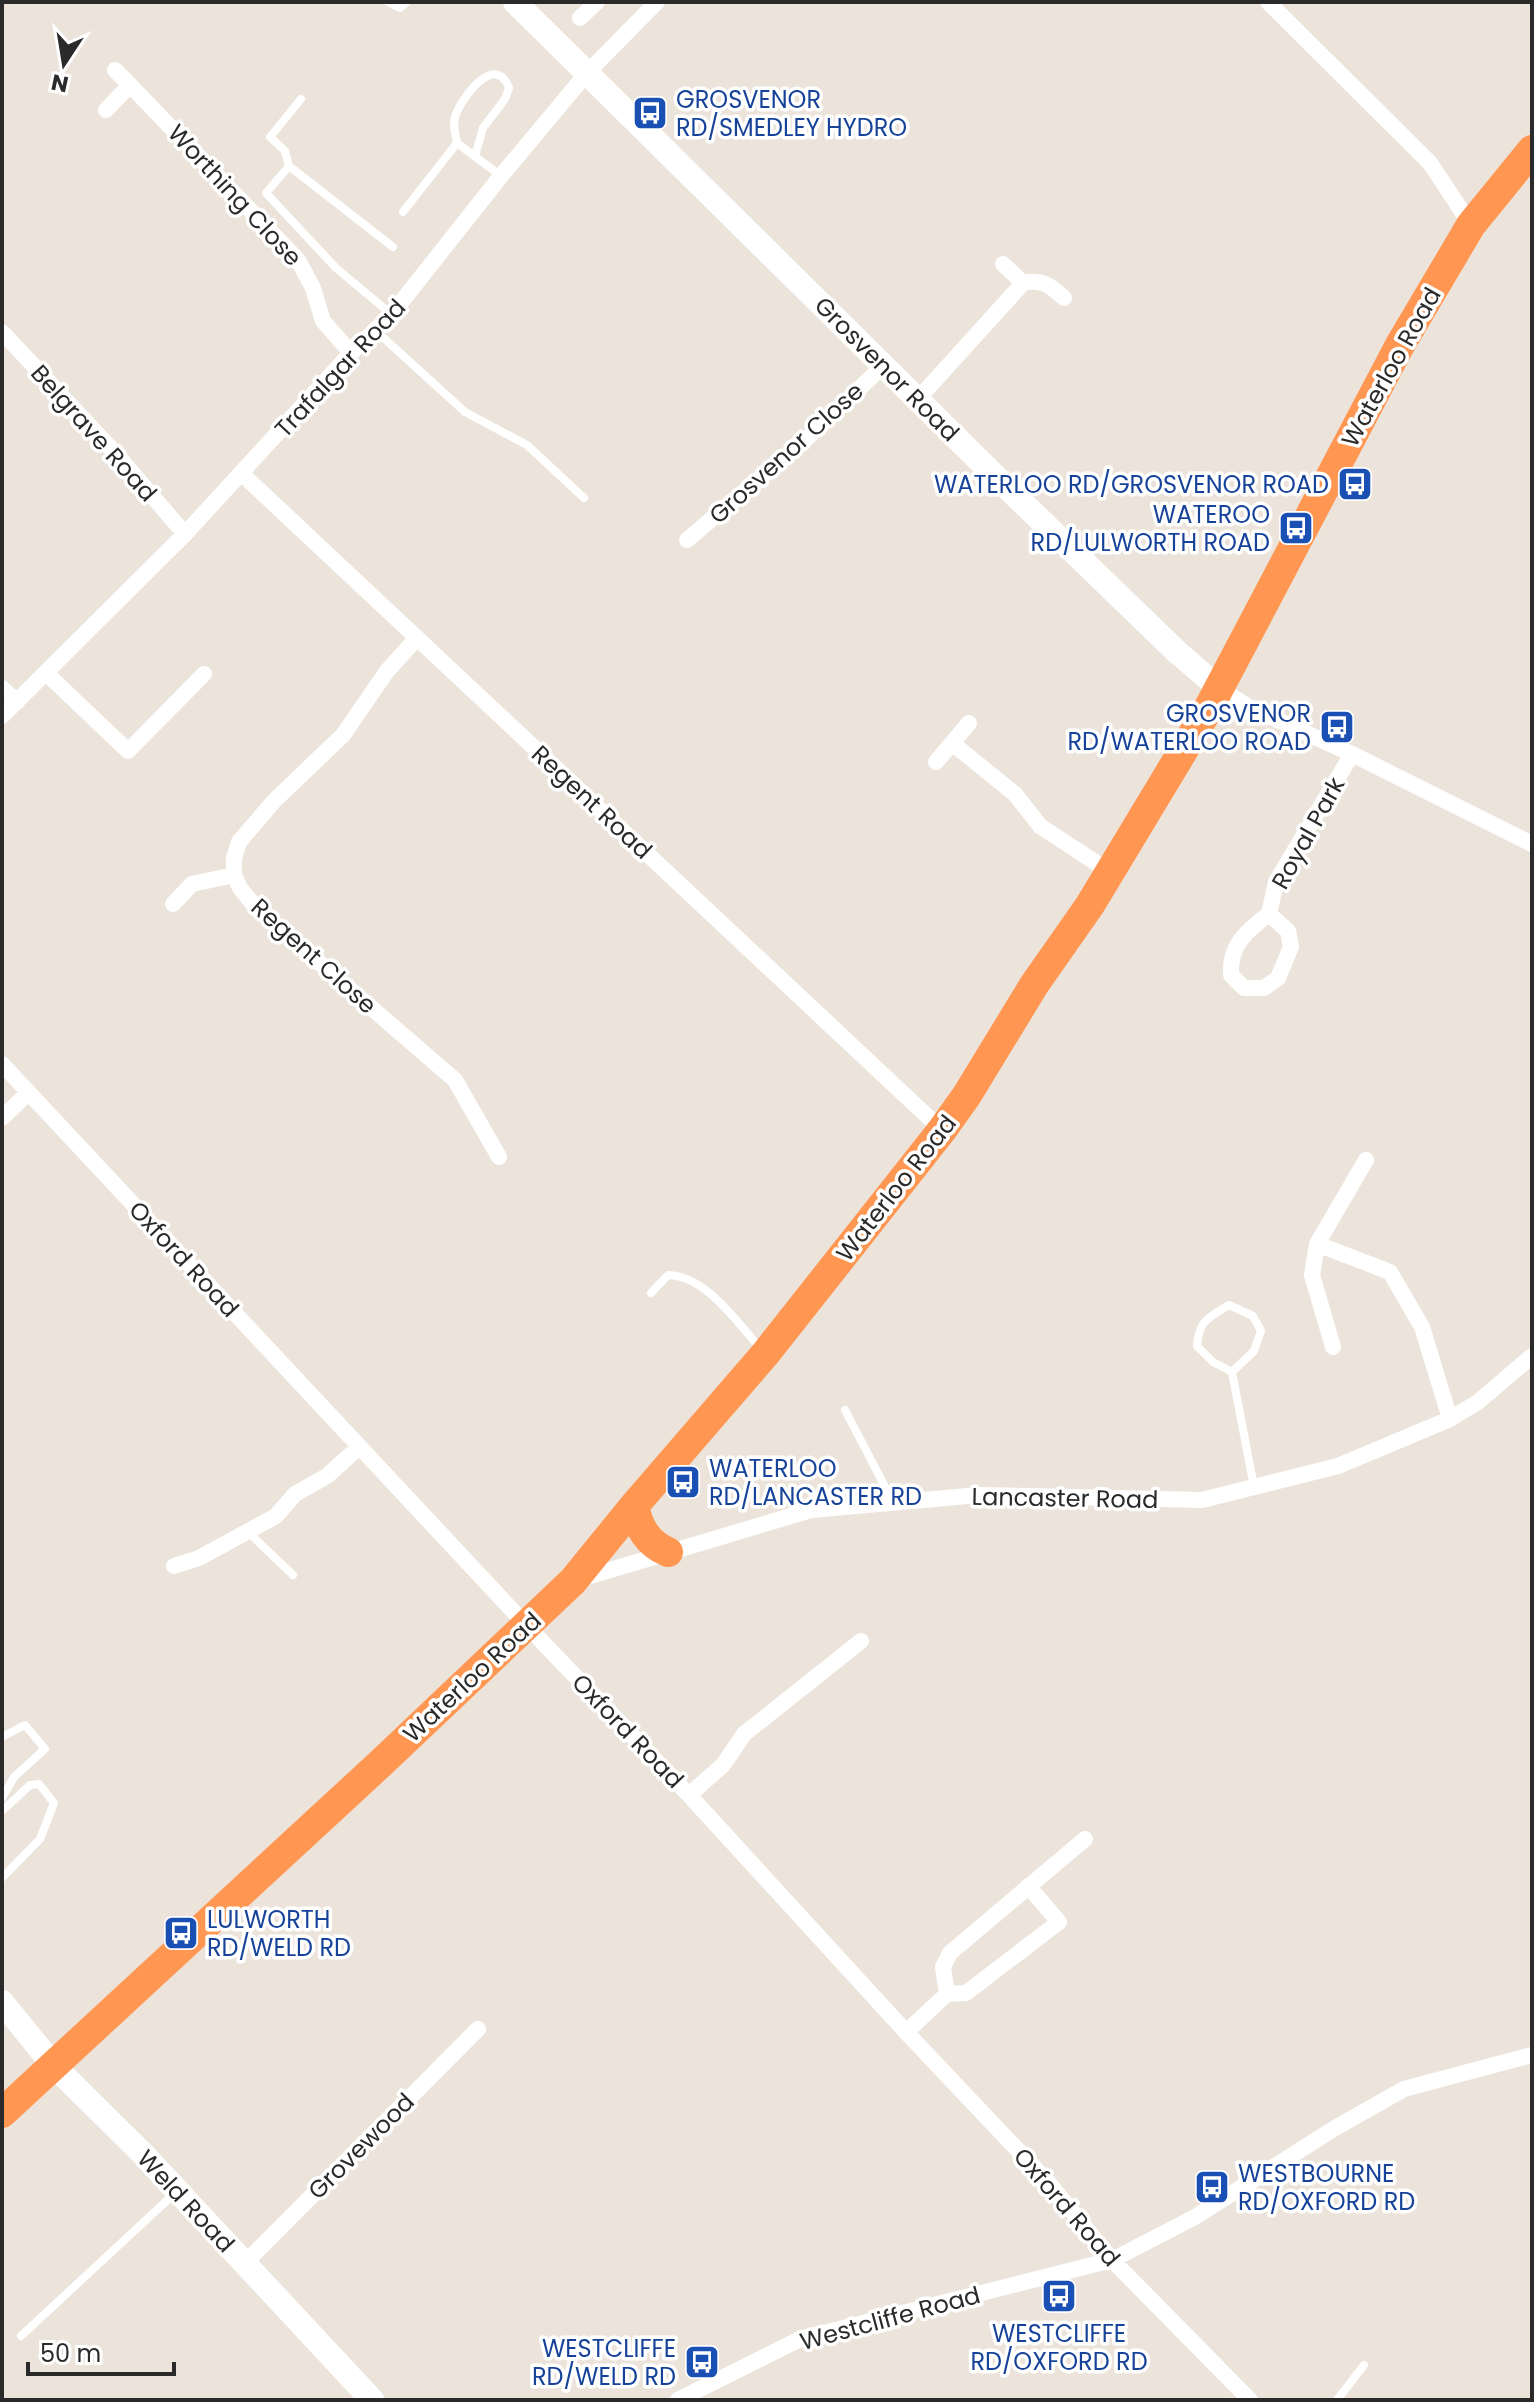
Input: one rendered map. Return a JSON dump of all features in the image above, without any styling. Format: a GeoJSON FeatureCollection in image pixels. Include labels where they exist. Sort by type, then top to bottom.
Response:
{"type":"FeatureCollection","features":[{"type":"Feature","properties":{"kind":"highway","name":"Waterloo Road"},"geometry":{"type":"LineString","coordinates":[[2,2113],[573,1581],[766,1353],[942,1130],[1034,985],[1090,905],[1219,688],[1393,359],[1471,225],[1532,150]]}},
{"type":"Feature","properties":{"kind":"highway"},"geometry":{"type":"LineString","coordinates":[[634,1506],[639,1524],[651,1543],[668,1552]]}},
{"type":"Feature","properties":{"kind":"street","name":"Grosvenor Road"},"geometry":{"type":"LineString","coordinates":[[515,2],[1177,652],[1219,688],[1247,706],[1352,754],[1532,844]]}},
{"type":"Feature","properties":{"kind":"street"},"geometry":{"type":"LineString","coordinates":[[580,18],[597,2]]}},
{"type":"Feature","properties":{"kind":"street","name":"Trafalgar Road"},"geometry":{"type":"LineString","coordinates":[[2,716],[185,534],[351,353],[391,315],[587,73],[657,2]]}},
{"type":"Feature","properties":{"kind":"street"},"geometry":{"type":"LineString","coordinates":[[1268,2],[1430,163],[1471,225]]}},
{"type":"Feature","properties":{"kind":"street","name":"Worthing Close"},"geometry":{"type":"LineString","coordinates":[[115,70],[298,260],[313,288],[323,321],[351,353]]}},
{"type":"Feature","properties":{"kind":"street"},"geometry":{"type":"LineString","coordinates":[[106,110],[130,85]]}},
{"type":"Feature","properties":{"kind":"street"},"geometry":{"type":"LineString","coordinates":[[1003,264],[1023,283]]}},
{"type":"Feature","properties":{"kind":"street"},"geometry":{"type":"LineString","coordinates":[[918,399],[1023,283],[1035,280],[1049,284],[1064,298]]}},
{"type":"Feature","properties":{"kind":"street","name":"Belgrave Road"},"geometry":{"type":"LineString","coordinates":[[2,332],[117,455],[185,534]]}},
{"type":"Feature","properties":{"kind":"street","name":"Grosvenor Close"},"geometry":{"type":"LineString","coordinates":[[687,540],[802,443],[884,365]]}},
{"type":"Feature","properties":{"kind":"street","name":"Regent Road"},"geometry":{"type":"LineString","coordinates":[[242,474],[942,1130]]}},
{"type":"Feature","properties":{"kind":"street","name":"Regent Close"},"geometry":{"type":"LineString","coordinates":[[417,638],[387,671],[343,735],[274,801],[239,842],[234,858],[234,875],[240,888],[258,910],[455,1080],[499,1157]]}},
{"type":"Feature","properties":{"kind":"street"},"geometry":{"type":"LineString","coordinates":[[46,673],[128,751],[204,674]]}},
{"type":"Feature","properties":{"kind":"street"},"geometry":{"type":"LineString","coordinates":[[2,688],[17,702]]}},
{"type":"Feature","properties":{"kind":"street"},"geometry":{"type":"LineString","coordinates":[[936,762],[969,723]]}},
{"type":"Feature","properties":{"kind":"street"},"geometry":{"type":"LineString","coordinates":[[952,743],[1015,794],[1040,826],[1110,872]]}},
{"type":"Feature","properties":{"kind":"street","name":"Royal Park"},"geometry":{"type":"LineString","coordinates":[[1269,914],[1288,931],[1291,947],[1278,978],[1264,988],[1244,988],[1231,975],[1230,959],[1240,939],[1269,914],[1276,882],[1352,754]]}},
{"type":"Feature","properties":{"kind":"street"},"geometry":{"type":"LineString","coordinates":[[173,904],[192,884],[234,875]]}},
{"type":"Feature","properties":{"kind":"street","name":"Oxford Road"},"geometry":{"type":"LineString","coordinates":[[2,1064],[689,1795],[1048,2182],[1112,2260],[1250,2400]]}},
{"type":"Feature","properties":{"kind":"street"},"geometry":{"type":"LineString","coordinates":[[2,1118],[28,1093]]}},
{"type":"Feature","properties":{"kind":"street"},"geometry":{"type":"LineString","coordinates":[[1333,1347],[1312,1275],[1317,1244],[1366,1160]]}},
{"type":"Feature","properties":{"kind":"street"},"geometry":{"type":"LineString","coordinates":[[1317,1244],[1390,1272],[1422,1327],[1450,1419]]}},
{"type":"Feature","properties":{"kind":"street","name":"Lancaster Road"},"geometry":{"type":"LineString","coordinates":[[573,1581],[811,1510],[979,1495],[1202,1500],[1338,1466],[1450,1419],[1478,1402],[1532,1356]]}},
{"type":"Feature","properties":{"kind":"street"},"geometry":{"type":"LineString","coordinates":[[174,1566],[199,1558],[276,1516],[295,1494],[327,1476],[359,1447]]}},
{"type":"Feature","properties":{"kind":"street"},"geometry":{"type":"LineString","coordinates":[[689,1795],[723,1765],[744,1734],[861,1641]]}},
{"type":"Feature","properties":{"kind":"street"},"geometry":{"type":"LineString","coordinates":[[947,1994],[943,1967],[950,1953],[1085,1839]]}},
{"type":"Feature","properties":{"kind":"street"},"geometry":{"type":"LineString","coordinates":[[906,2032],[947,1994],[966,1993],[1059,1922],[1028,1886]]}},
{"type":"Feature","properties":{"kind":"street","name":"Weld Road"},"geometry":{"type":"LineString","coordinates":[[2,2002],[54,2066],[177,2191],[372,2400]]}},
{"type":"Feature","properties":{"kind":"street","name":"Grovewood"},"geometry":{"type":"LineString","coordinates":[[244,2264],[478,2029]]}},
{"type":"Feature","properties":{"kind":"street","name":"Westcliffe Road"},"geometry":{"type":"LineString","coordinates":[[678,2400],[800,2339],[1112,2260],[1195,2217],[1335,2128],[1404,2089],[1532,2055]]}},
{"type":"Feature","properties":{"kind":"lane"},"geometry":{"type":"LineString","coordinates":[[388,2],[400,8],[407,2]]}},
{"type":"Feature","properties":{"kind":"lane"},"geometry":{"type":"LineString","coordinates":[[475,156],[483,128],[505,99],[509,88],[502,76],[497,74],[488,75],[478,82],[455,115],[454,126],[457,143],[501,176]]}},
{"type":"Feature","properties":{"kind":"lane"},"geometry":{"type":"LineString","coordinates":[[301,99],[270,137],[285,151],[289,166],[393,247]]}},
{"type":"Feature","properties":{"kind":"lane"},"geometry":{"type":"LineString","coordinates":[[403,212],[457,143]]}},
{"type":"Feature","properties":{"kind":"lane"},"geometry":{"type":"LineString","coordinates":[[289,166],[266,193],[336,268],[391,315]]}},
{"type":"Feature","properties":{"kind":"lane"},"geometry":{"type":"LineString","coordinates":[[375,330],[465,412],[527,445],[584,498]]}},
{"type":"Feature","properties":{"kind":"lane"},"geometry":{"type":"LineString","coordinates":[[651,1293],[668,1275],[693,1280],[705,1288],[766,1353]]}},
{"type":"Feature","properties":{"kind":"lane"},"geometry":{"type":"LineString","coordinates":[[1229,1305],[1253,1316],[1261,1331],[1254,1351],[1232,1372],[1213,1362],[1197,1346],[1199,1328],[1208,1318],[1229,1305]]}},
{"type":"Feature","properties":{"kind":"lane"},"geometry":{"type":"LineString","coordinates":[[1232,1372],[1254,1487]]}},
{"type":"Feature","properties":{"kind":"lane"},"geometry":{"type":"LineString","coordinates":[[845,1410],[893,1502]]}},
{"type":"Feature","properties":{"kind":"lane"},"geometry":{"type":"LineString","coordinates":[[248,1531],[293,1575]]}},
{"type":"Feature","properties":{"kind":"lane"},"geometry":{"type":"LineString","coordinates":[[2,1737],[25,1725],[45,1749],[14,1777],[2,1798]]}},
{"type":"Feature","properties":{"kind":"lane"},"geometry":{"type":"LineString","coordinates":[[2,1811],[30,1785],[39,1784],[54,1803],[40,1839],[2,1878]]}},
{"type":"Feature","properties":{"kind":"lane"},"geometry":{"type":"LineString","coordinates":[[21,2336],[177,2191]]}},
{"type":"Feature","properties":{"kind":"lane"},"geometry":{"type":"LineString","coordinates":[[1337,2400],[1364,2365]]}},
{"type":"Feature","properties":{"kind":"place","name":"GROSVENOR RD/SMEDLEY HYDRO"},"geometry":{"type":"Point","coordinates":[650,113]}},
{"type":"Feature","properties":{"kind":"place","name":"WATERLOO RD/GROSVENOR ROAD"},"geometry":{"type":"Point","coordinates":[1355,484]}},
{"type":"Feature","properties":{"kind":"place","name":"WATEROO RD/LULWORTH ROAD"},"geometry":{"type":"Point","coordinates":[1296,528]}},
{"type":"Feature","properties":{"kind":"place","name":"GROSVENOR RD/WATERLOO ROAD"},"geometry":{"type":"Point","coordinates":[1337,727]}},
{"type":"Feature","properties":{"kind":"place","name":"WATERLOO RD/LANCASTER RD"},"geometry":{"type":"Point","coordinates":[683,1482]}},
{"type":"Feature","properties":{"kind":"place","name":"LULWORTH RD/WELD RD"},"geometry":{"type":"Point","coordinates":[181,1933]}},
{"type":"Feature","properties":{"kind":"place","name":"WESTBOURNE RD/OXFORD RD"},"geometry":{"type":"Point","coordinates":[1212,2187]}},
{"type":"Feature","properties":{"kind":"place","name":"WESTCLIFFE RD/OXFORD RD"},"geometry":{"type":"Point","coordinates":[1059,2296]}},
{"type":"Feature","properties":{"kind":"place","name":"WESTCLIFFE RD/WELD RD"},"geometry":{"type":"Point","coordinates":[702,2362]}}]}
